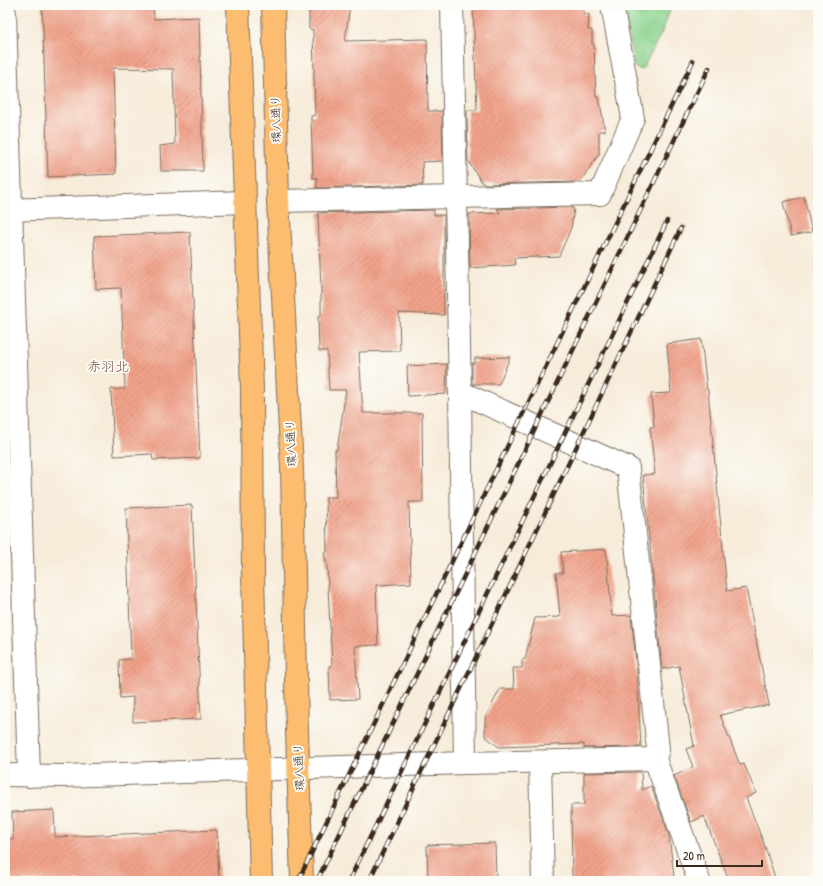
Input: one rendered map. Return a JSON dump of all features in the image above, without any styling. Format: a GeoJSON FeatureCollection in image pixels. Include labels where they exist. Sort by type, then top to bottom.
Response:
{"type":"FeatureCollection","features":[{"type":"Feature","properties":{"kind":"main road"},"geometry":{"type":"LineString","coordinates":[[238,5],[252,389],[253,574],[261,881]]}},
{"type":"Feature","properties":{"kind":"main road","name":"環八通り"},"geometry":{"type":"LineString","coordinates":[[273,5],[278,201],[292,468],[298,769],[302,881]]}},
{"type":"Feature","properties":{"kind":"street"},"geometry":{"type":"LineString","coordinates":[[452,5],[460,392],[465,763]]}},
{"type":"Feature","properties":{"kind":"street"},"geometry":{"type":"LineString","coordinates":[[278,201],[600,194],[633,118],[612,5]]}},
{"type":"Feature","properties":{"kind":"street"},"geometry":{"type":"LineString","coordinates":[[5,13],[7,210],[29,776]]}},
{"type":"Feature","properties":{"kind":"street"},"geometry":{"type":"LineString","coordinates":[[7,210],[245,202]]}},
{"type":"Feature","properties":{"kind":"street"},"geometry":{"type":"LineString","coordinates":[[460,392],[628,468],[658,749],[655,759],[699,881]]}},
{"type":"Feature","properties":{"kind":"street"},"geometry":{"type":"LineString","coordinates":[[5,775],[29,776],[655,759]]}},
{"type":"Feature","properties":{"kind":"street"},"geometry":{"type":"LineString","coordinates":[[540,762],[543,881]]}},
{"type":"Feature","properties":{"kind":"green space"},"geometry":{"type":"Polygon","coordinates":[[[623,5],[672,5],[662,32],[642,70],[634,67],[623,5]]]}},
{"type":"Feature","properties":{"kind":"building"},"geometry":{"type":"Polygon","coordinates":[[[42,5],[153,5],[154,19],[199,17],[203,171],[161,171],[160,146],[175,144],[173,69],[113,68],[116,174],[48,177],[42,5]]]}},
{"type":"Feature","properties":{"kind":"building"},"geometry":{"type":"Polygon","coordinates":[[[309,5],[350,5],[345,41],[427,39],[428,111],[442,111],[443,161],[422,162],[423,185],[317,188],[317,178],[313,178],[311,116],[315,115],[313,30],[309,29],[309,5]]]}},
{"type":"Feature","properties":{"kind":"building"},"geometry":{"type":"Polygon","coordinates":[[[515,5],[583,5],[584,14],[589,14],[588,30],[592,30],[592,44],[594,44],[596,97],[599,97],[605,131],[599,131],[599,154],[580,182],[483,184],[468,161],[467,110],[477,110],[473,7],[515,7],[515,5]]]}},
{"type":"Feature","properties":{"kind":"building"},"geometry":{"type":"Polygon","coordinates":[[[804,197],[812,232],[791,236],[783,202],[804,197]]]}},
{"type":"Feature","properties":{"kind":"building"},"geometry":{"type":"Polygon","coordinates":[[[570,207],[574,209],[571,228],[559,256],[514,258],[515,265],[470,268],[469,214],[500,213],[497,209],[570,207]]]}},
{"type":"Feature","properties":{"kind":"building"},"geometry":{"type":"Polygon","coordinates":[[[434,210],[434,215],[444,215],[444,315],[399,313],[400,351],[359,352],[363,413],[422,413],[423,502],[409,502],[411,583],[376,585],[378,645],[355,646],[358,699],[330,700],[329,666],[332,666],[327,567],[324,552],[327,552],[326,497],[336,497],[335,450],[337,450],[346,390],[329,390],[327,351],[319,351],[318,316],[321,316],[321,290],[318,213],[434,210]]]}},
{"type":"Feature","properties":{"kind":"building"},"geometry":{"type":"Polygon","coordinates":[[[190,232],[200,458],[153,460],[152,454],[114,456],[111,389],[125,389],[121,288],[96,289],[94,236],[190,232]]]}},
{"type":"Feature","properties":{"kind":"building"},"geometry":{"type":"Polygon","coordinates":[[[701,339],[708,390],[727,591],[746,588],[769,705],[720,715],[740,765],[744,764],[756,793],[746,798],[764,844],[776,881],[729,881],[704,816],[691,822],[674,776],[693,767],[686,749],[694,746],[679,666],[662,669],[643,475],[655,474],[650,427],[654,427],[651,394],[671,393],[667,344],[701,339]]]}},
{"type":"Feature","properties":{"kind":"building"},"geometry":{"type":"Polygon","coordinates":[[[510,357],[499,384],[472,384],[472,363],[475,363],[475,358],[510,357]]]}},
{"type":"Feature","properties":{"kind":"building"},"geometry":{"type":"Polygon","coordinates":[[[447,364],[446,394],[408,396],[407,366],[447,364]]]}},
{"type":"Feature","properties":{"kind":"building"},"geometry":{"type":"Polygon","coordinates":[[[192,505],[201,719],[133,722],[133,697],[120,698],[119,660],[131,659],[126,508],[192,505]]]}},
{"type":"Feature","properties":{"kind":"building"},"geometry":{"type":"Polygon","coordinates":[[[606,549],[612,616],[631,615],[637,673],[641,747],[584,748],[584,744],[499,747],[485,736],[485,718],[500,689],[514,689],[513,668],[522,668],[522,660],[525,659],[535,618],[560,617],[556,573],[563,573],[561,552],[606,549]]]}},
{"type":"Feature","properties":{"kind":"building"},"geometry":{"type":"Polygon","coordinates":[[[641,772],[642,790],[651,786],[669,835],[674,877],[630,881],[572,881],[571,805],[584,805],[584,773],[641,772]]]}},
{"type":"Feature","properties":{"kind":"building"},"geometry":{"type":"Polygon","coordinates":[[[54,810],[55,837],[217,830],[219,881],[5,881],[5,839],[13,839],[12,812],[54,810]]]}},
{"type":"Feature","properties":{"kind":"building"},"geometry":{"type":"Polygon","coordinates":[[[495,843],[496,881],[428,881],[427,845],[495,843]]]}},
{"type":"Feature","properties":{"kind":"railway"},"geometry":{"type":"LineString","coordinates":[[298,881],[693,61]]}},
{"type":"Feature","properties":{"kind":"railway"},"geometry":{"type":"LineString","coordinates":[[317,881],[709,68]]}},
{"type":"Feature","properties":{"kind":"railway"},"geometry":{"type":"LineString","coordinates":[[349,881],[667,221]]}},
{"type":"Feature","properties":{"kind":"railway"},"geometry":{"type":"LineString","coordinates":[[369,881],[681,228]]}},
{"type":"Feature","properties":{"kind":"district","name":"赤羽北"},"geometry":{"type":"Point","coordinates":[108,366]}}]}
